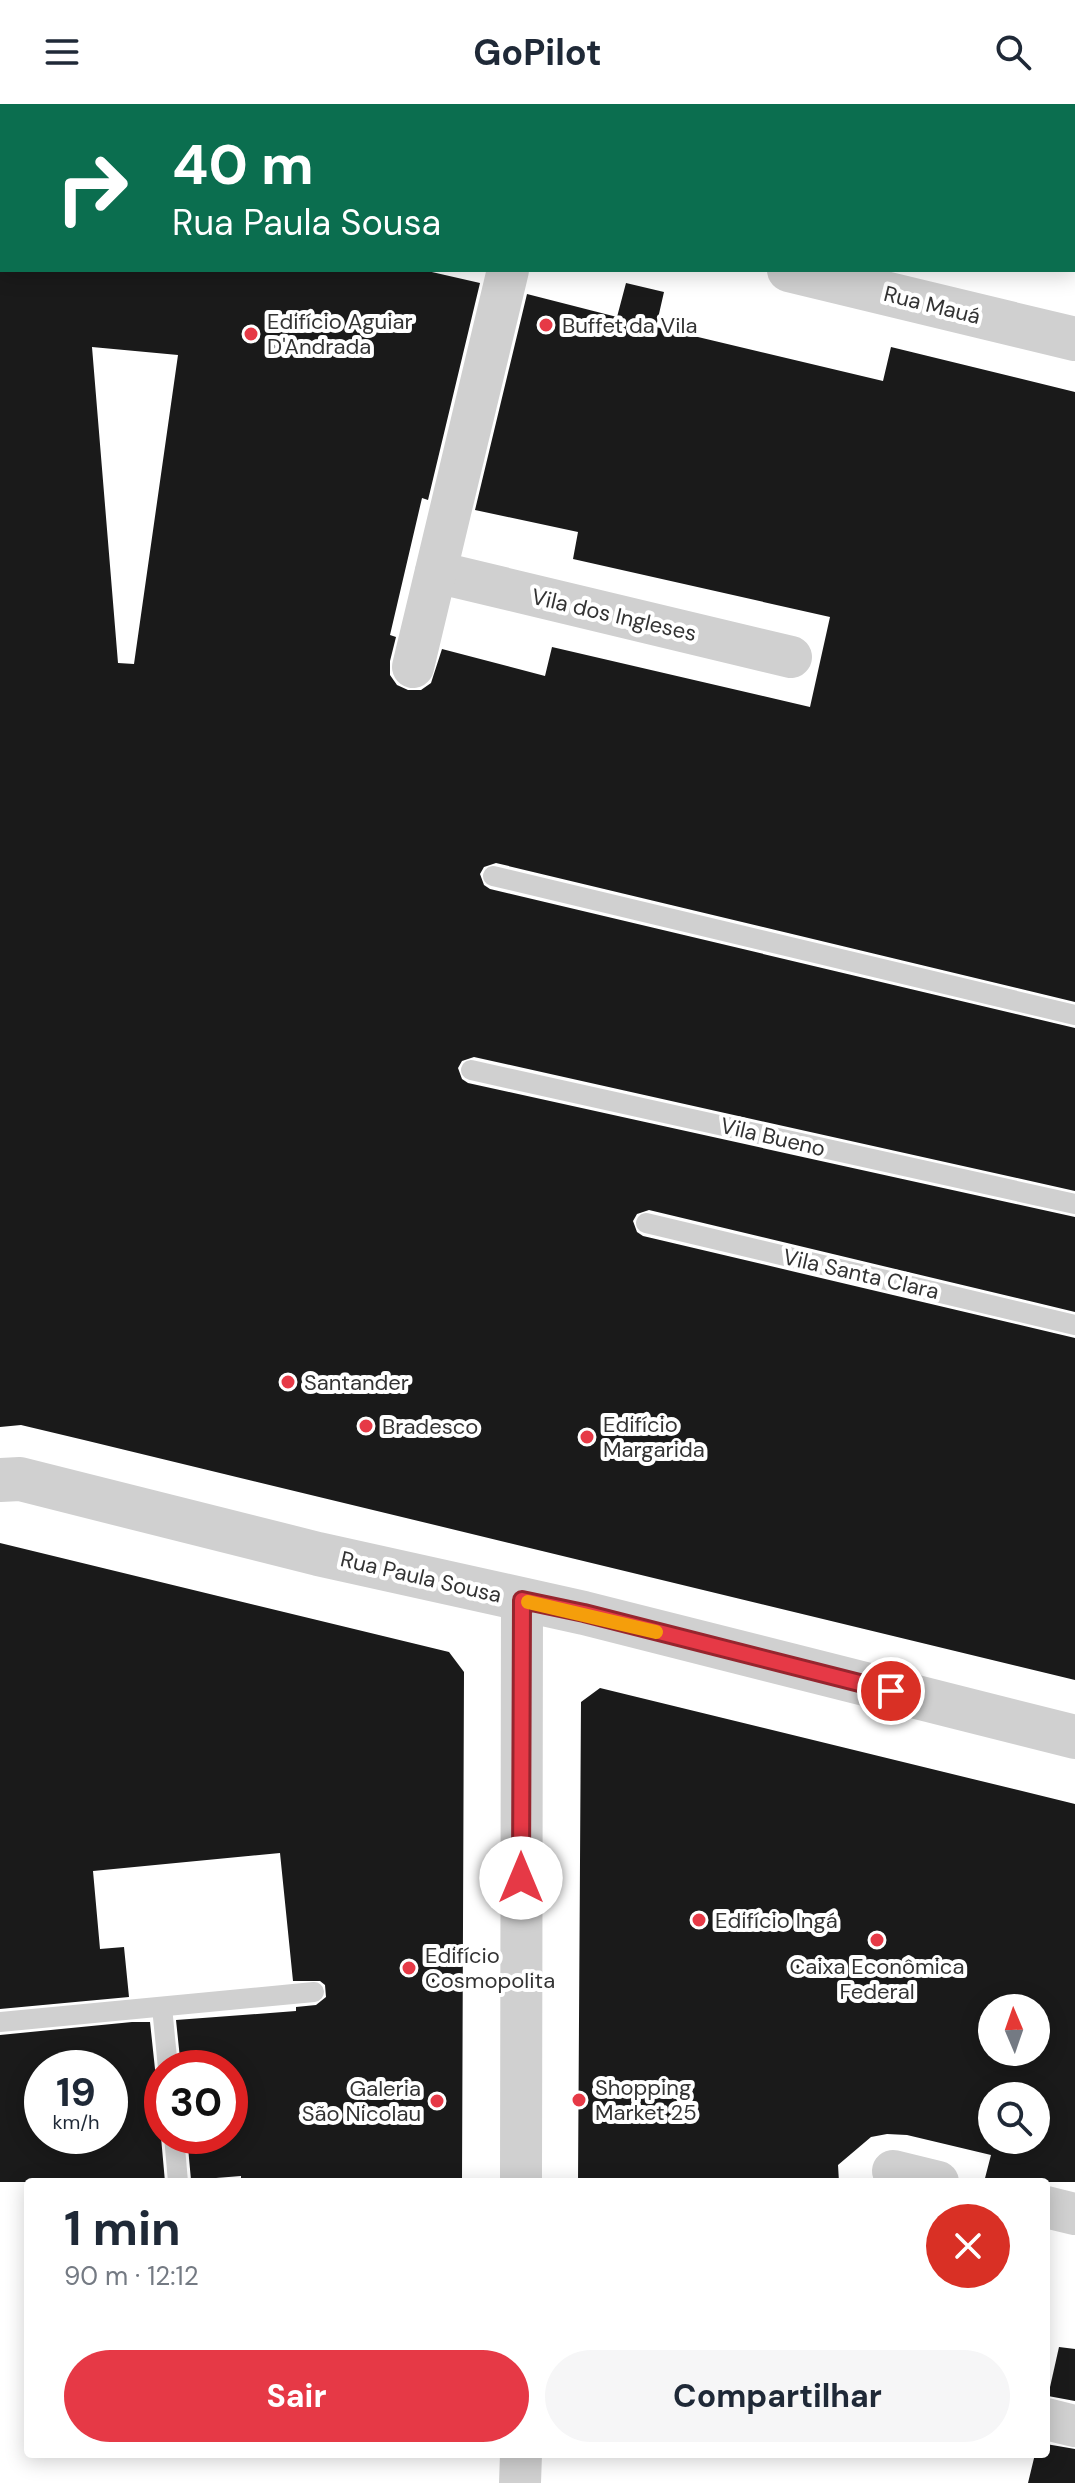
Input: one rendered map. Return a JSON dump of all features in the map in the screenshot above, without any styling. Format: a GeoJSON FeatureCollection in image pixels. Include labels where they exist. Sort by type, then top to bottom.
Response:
{"type":"FeatureCollection","features":[{"type":"Feature","properties":{"kind":"street"},"geometry":{"type":"LineString","coordinates":[[413,667],[508,272]]}},
{"type":"Feature","properties":{"kind":"street","name":"Rua Mauá"},"geometry":{"type":"LineString","coordinates":[[797,272],[1075,339]]}},
{"type":"Feature","properties":{"kind":"street","name":"Vila dos Ingleses"},"geometry":{"type":"LineString","coordinates":[[436,572],[791,657]]}},
{"type":"Feature","properties":{"kind":"street","name":"Rua Paula Sousa"},"geometry":{"type":"LineString","coordinates":[[0,1480],[20,1479],[318,1554],[599,1617],[1075,1737]]}},
{"type":"Feature","properties":{"kind":"street"},"geometry":{"type":"LineString","coordinates":[[521,2178],[522,1600]]}},
{"type":"Feature","properties":{"kind":"street"},"geometry":{"type":"LineString","coordinates":[[893,2171],[922,2178]]}},
{"type":"Feature","properties":{"kind":"street"},"geometry":{"type":"LineString","coordinates":[[1050,2208],[1075,2214]]}},
{"type":"Feature","properties":{"kind":"street"},"geometry":{"type":"LineString","coordinates":[[1050,2420],[1075,2426]]}},
{"type":"Feature","properties":{"kind":"street"},"geometry":{"type":"LineString","coordinates":[[520,2483],[521,2458]]}},
{"type":"Feature","properties":{"kind":"lane"},"geometry":{"type":"LineString","coordinates":[[493,876],[1075,1015]]}},
{"type":"Feature","properties":{"kind":"lane","name":"Vila Bueno"},"geometry":{"type":"LineString","coordinates":[[471,1070],[1075,1204]]}},
{"type":"Feature","properties":{"kind":"lane","name":"Vila Santa Clara"},"geometry":{"type":"LineString","coordinates":[[646,1223],[1075,1325]]}},
{"type":"Feature","properties":{"kind":"lane"},"geometry":{"type":"LineString","coordinates":[[0,2022],[314,1992]]}},
{"type":"Feature","properties":{"kind":"lane"},"geometry":{"type":"LineString","coordinates":[[162,2007],[166,2050]]}},
{"type":"Feature","properties":{"kind":"lane"},"geometry":{"type":"LineString","coordinates":[[176,2154],[178,2178]]}},
{"type":"Feature","properties":{"kind":"building"},"geometry":{"type":"Polygon","coordinates":[[[0,272],[432,272],[480,283],[428,500],[422,498],[390,635],[396,637],[390,675],[397,685],[408,690],[421,690],[431,683],[442,649],[545,676],[552,647],[810,707],[830,617],[573,559],[578,532],[475,510],[527,294],[617,317],[626,283],[664,292],[656,327],[883,381],[891,347],[1075,392],[1075,1002],[496,863],[484,867],[480,874],[484,885],[490,889],[1075,1028],[1075,1191],[474,1057],[462,1061],[458,1068],[462,1079],[468,1083],[1075,1217],[1075,1312],[649,1210],[637,1214],[633,1221],[637,1232],[643,1236],[1075,1338],[1075,1680],[21,1425],[0,1427],[0,272]],[[92,347],[118,663],[134,664],[178,355],[92,347]]]}},
{"type":"Feature","properties":{"kind":"building"},"geometry":{"type":"Polygon","coordinates":[[[0,1543],[449,1652],[464,1672],[462,2178],[191,2178],[189,2154],[248,2154],[248,2050],[179,2050],[176,2020],[296,2011],[296,2007],[316,2005],[326,1997],[325,1985],[320,1981],[293,1981],[280,1853],[93,1871],[100,1949],[124,1947],[129,1997],[0,2009],[0,1543]]]}},
{"type":"Feature","properties":{"kind":"building"},"geometry":{"type":"Polygon","coordinates":[[[600,1688],[1075,1804],[1075,2182],[1050,2182],[1050,2178],[985,2178],[991,2155],[987,2154],[1050,2154],[1050,2082],[978,2082],[978,2152],[907,2135],[887,2134],[871,2137],[838,2165],[839,2178],[578,2178],[581,1702],[600,1688]]]}},
{"type":"Feature","properties":{"kind":"building"},"geometry":{"type":"Polygon","coordinates":[[[150,2022],[153,2050],[144,2050],[144,2154],[163,2154],[165,2178],[24,2178],[24,2182],[0,2182],[0,2035],[150,2022]]]}},
{"type":"Feature","properties":{"kind":"building"},"geometry":{"type":"Polygon","coordinates":[[[1059,2347],[1075,2349],[1075,2401],[1050,2396],[1059,2347]]]}},
{"type":"Feature","properties":{"kind":"building"},"geometry":{"type":"Polygon","coordinates":[[[1050,2445],[1075,2449],[1075,2483],[1028,2483],[1034,2458],[1050,2458],[1050,2445]]]}},
{"type":"Feature","properties":{"kind":"slow traffic"},"geometry":{"type":"LineString","coordinates":[[528,1602],[656,1632]]}},
{"type":"Feature","properties":{"kind":"place","name":"Buffet da Vila"},"geometry":{"type":"Point","coordinates":[546,325]}},
{"type":"Feature","properties":{"kind":"place","name":"Edifício Aguiar D'Andrada"},"geometry":{"type":"Point","coordinates":[251,334]}},
{"type":"Feature","properties":{"kind":"place","name":"Santander"},"geometry":{"type":"Point","coordinates":[288,1382]}},
{"type":"Feature","properties":{"kind":"place","name":"Bradesco"},"geometry":{"type":"Point","coordinates":[366,1426]}},
{"type":"Feature","properties":{"kind":"place","name":"Edifício Margarida"},"geometry":{"type":"Point","coordinates":[587,1437]}},
{"type":"Feature","properties":{"kind":"place","name":"Edifício Ingá"},"geometry":{"type":"Point","coordinates":[699,1920]}},
{"type":"Feature","properties":{"kind":"place","name":"Caixa Econômica Federal"},"geometry":{"type":"Point","coordinates":[877,1940]}},
{"type":"Feature","properties":{"kind":"place","name":"Edifício Cosmopolita"},"geometry":{"type":"Point","coordinates":[409,1968]}},
{"type":"Feature","properties":{"kind":"place","name":"Shopping Market 25"},"geometry":{"type":"Point","coordinates":[579,2100]}},
{"type":"Feature","properties":{"kind":"place","name":"Galeria São Nicolau"},"geometry":{"type":"Point","coordinates":[437,2101]}},
{"type":"Feature","properties":{"kind":"route"},"geometry":{"type":"LineString","coordinates":[[521,1878],[522,1600],[891,1691]]}}]}
